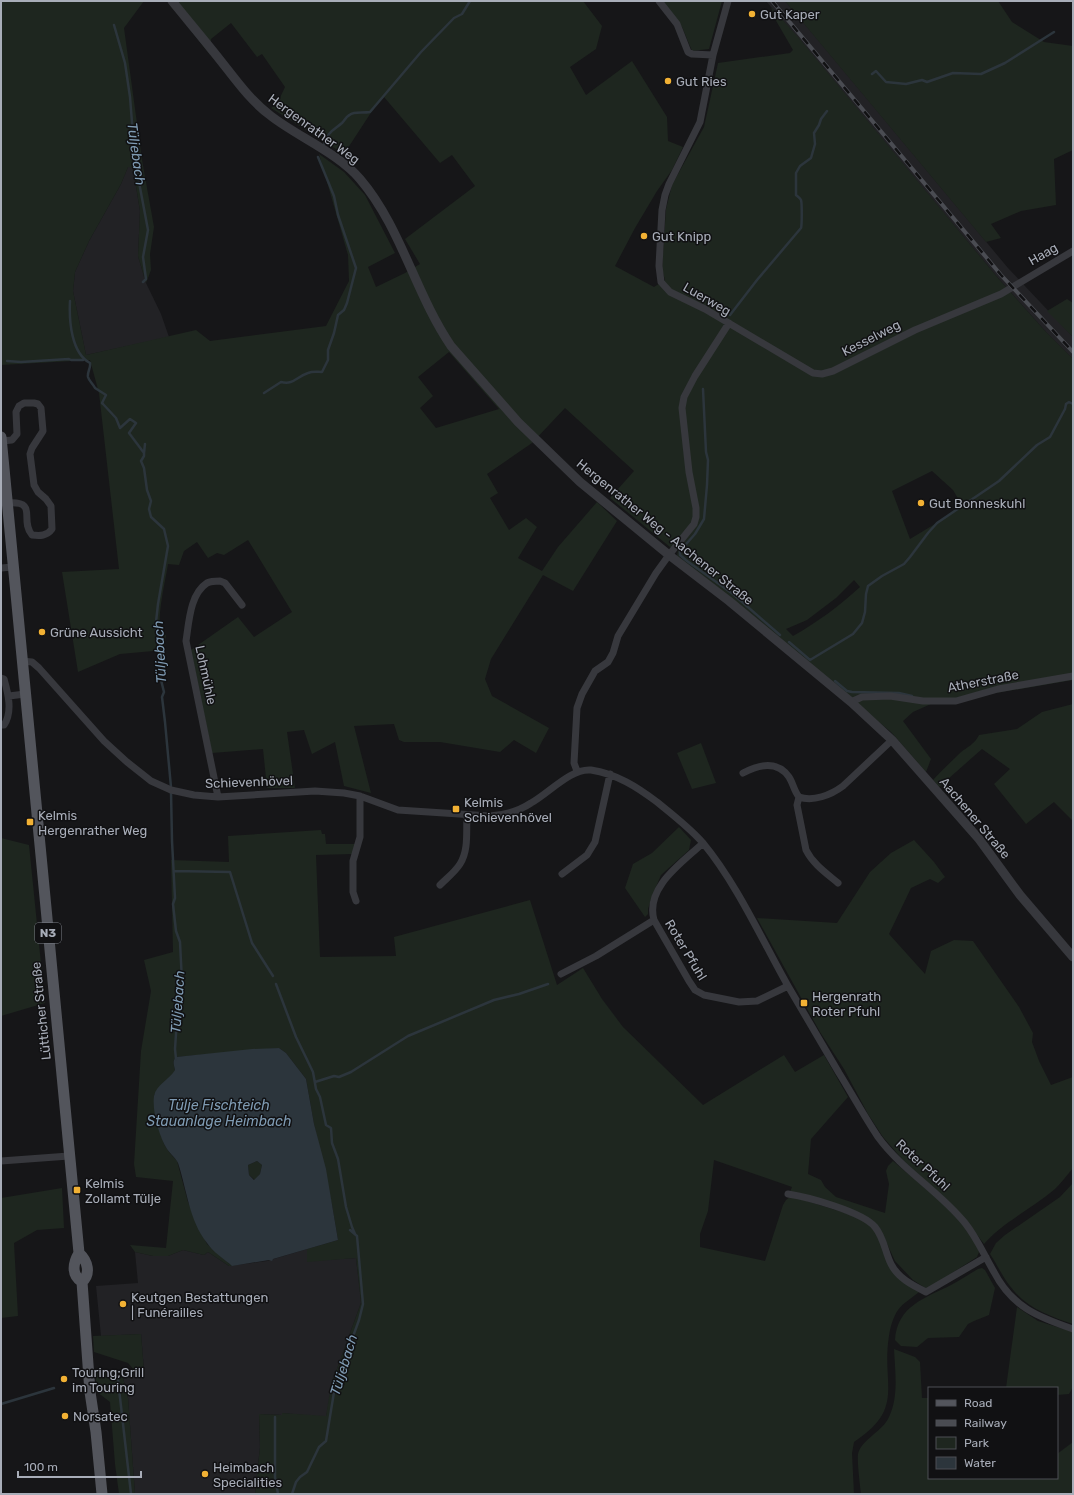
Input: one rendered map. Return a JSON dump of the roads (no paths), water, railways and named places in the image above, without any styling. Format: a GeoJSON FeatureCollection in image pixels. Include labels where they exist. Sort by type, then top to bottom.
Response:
{"type":"FeatureCollection","features":[{"type":"Feature","properties":{"kind":"main road","name":"Lütticher Straße"},"geometry":{"type":"LineString","coordinates":[[1,439],[79,1253],[86,1262],[88,1271],[86,1278],[82,1282],[90,1392],[96,1432],[102,1494]]}},
{"type":"Feature","properties":{"kind":"street","name":"Hergenrather Weg"},"geometry":{"type":"LineString","coordinates":[[172,1],[257,104],[270,116],[347,166],[358,177],[370,191],[390,226]]}},
{"type":"Feature","properties":{"kind":"street"},"geometry":{"type":"LineString","coordinates":[[659,1],[677,24],[688,52],[692,54],[713,55]]}},
{"type":"Feature","properties":{"kind":"street","name":"Luerweg"},"geometry":{"type":"LineString","coordinates":[[669,555],[694,524],[696,517],[682,418],[684,397],[695,376],[729,323],[705,309],[670,292],[661,282],[659,266],[662,210],[669,184],[700,122],[713,55],[728,1]]}},
{"type":"Feature","properties":{"kind":"street","name":"Hergenrather Weg - Aachener Straße"},"geometry":{"type":"LineString","coordinates":[[390,226],[432,315],[451,346],[518,422],[580,482],[669,555],[729,601],[851,702]]}},
{"type":"Feature","properties":{"kind":"street","name":"Haag"},"geometry":{"type":"LineString","coordinates":[[1026,278],[1073,251]]}},
{"type":"Feature","properties":{"kind":"street","name":"Kesselweg"},"geometry":{"type":"LineString","coordinates":[[729,323],[813,372],[822,374],[833,371],[915,330],[1001,294],[1026,278]]}},
{"type":"Feature","properties":{"kind":"street","name":"Lütticher Straße"},"geometry":{"type":"LineString","coordinates":[[1,439],[12,440],[17,434],[16,412],[19,406],[24,403],[38,404],[41,408],[43,431],[32,448],[30,454],[34,485],[38,492],[51,506],[52,529],[49,534],[41,536],[32,535],[28,531],[26,508],[19,502],[8,503]]}},
{"type":"Feature","properties":{"kind":"street"},"geometry":{"type":"LineString","coordinates":[[562,874],[587,854],[595,842],[610,774],[588,770],[577,771],[574,763],[577,708],[582,694],[594,672],[608,662],[613,653],[618,636],[656,573],[669,555]]}},
{"type":"Feature","properties":{"kind":"street"},"geometry":{"type":"LineString","coordinates":[[1,568],[13,567]]}},
{"type":"Feature","properties":{"kind":"street","name":"Lohmühle"},"geometry":{"type":"LineString","coordinates":[[218,797],[186,641],[189,619],[197,593],[208,582],[220,580],[242,605]]}},
{"type":"Feature","properties":{"kind":"street","name":"Schievenhövel"},"geometry":{"type":"LineString","coordinates":[[22,661],[32,662],[39,668],[104,741],[151,781],[171,790],[194,795],[218,797],[315,792],[344,793],[360,796],[398,810],[490,816],[503,815],[516,811],[531,803],[577,771]]}},
{"type":"Feature","properties":{"kind":"street","name":"Atherstraße"},"geometry":{"type":"LineString","coordinates":[[851,702],[862,697],[890,696],[923,701],[956,700],[998,689],[1073,676]]}},
{"type":"Feature","properties":{"kind":"street"},"geometry":{"type":"LineString","coordinates":[[1,678],[4,680],[8,696],[8,719],[4,725],[1,725]]}},
{"type":"Feature","properties":{"kind":"street"},"geometry":{"type":"LineString","coordinates":[[8,696],[25,694]]}},
{"type":"Feature","properties":{"kind":"street","name":"Aachener Straße"},"geometry":{"type":"LineString","coordinates":[[851,702],[892,740],[979,839],[1020,895],[1073,957]]}},
{"type":"Feature","properties":{"kind":"street"},"geometry":{"type":"LineString","coordinates":[[798,797],[818,797],[836,791],[892,740]]}},
{"type":"Feature","properties":{"kind":"street"},"geometry":{"type":"LineString","coordinates":[[742,773],[754,767],[764,765],[776,766],[784,771],[789,777],[798,797],[797,805],[806,850],[817,865],[838,883]]}},
{"type":"Feature","properties":{"kind":"street","name":"Roter Pfuhl"},"geometry":{"type":"LineString","coordinates":[[610,774],[632,784],[644,792],[669,811],[703,843],[736,892],[788,986],[878,1136],[899,1161],[965,1223],[980,1244],[1000,1283],[1017,1302],[1043,1319],[1073,1329]]}},
{"type":"Feature","properties":{"kind":"street"},"geometry":{"type":"LineString","coordinates":[[356,901],[354,892],[353,861],[360,837],[360,796]]}},
{"type":"Feature","properties":{"kind":"street"},"geometry":{"type":"LineString","coordinates":[[440,885],[459,865],[464,856],[466,844],[466,815]]}},
{"type":"Feature","properties":{"kind":"street","name":"Roter Pfuhl"},"geometry":{"type":"LineString","coordinates":[[703,843],[665,878],[657,894],[652,913],[654,920],[689,981],[695,990],[704,995],[739,1002],[757,1001],[788,986]]}},
{"type":"Feature","properties":{"kind":"street","name":"Roter Pfuhl"},"geometry":{"type":"LineString","coordinates":[[561,974],[596,956],[654,920]]}},
{"type":"Feature","properties":{"kind":"street"},"geometry":{"type":"LineString","coordinates":[[1,1160],[69,1156]]}},
{"type":"Feature","properties":{"kind":"street"},"geometry":{"type":"LineString","coordinates":[[788,1194],[845,1210],[868,1220],[882,1238],[891,1264],[897,1272],[911,1284],[926,1292],[986,1257]]}},
{"type":"Feature","properties":{"kind":"water","name":"Tülje Fischteich Stauanlage Heimbach"},"geometry":{"type":"Polygon","coordinates":[[[279,1048],[286,1053],[306,1079],[314,1124],[326,1169],[338,1240],[273,1259],[272,1261],[269,1260],[232,1266],[209,1246],[196,1225],[178,1163],[164,1144],[159,1130],[155,1116],[154,1096],[160,1085],[175,1070],[174,1062],[176,1057],[252,1049],[279,1048]],[[257,1161],[248,1165],[249,1175],[254,1180],[260,1174],[262,1165],[257,1161]]]}},
{"type":"Feature","properties":{"kind":"waterway"},"geometry":{"type":"LineString","coordinates":[[324,145],[329,134],[342,123],[346,117],[356,113],[370,112],[421,52],[454,18],[462,14],[470,1]]}},
{"type":"Feature","properties":{"kind":"waterway","name":"Tüljebach"},"geometry":{"type":"LineString","coordinates":[[114,25],[125,63],[130,97],[135,161],[148,230],[143,257],[146,279],[143,282]]}},
{"type":"Feature","properties":{"kind":"waterway"},"geometry":{"type":"LineString","coordinates":[[872,74],[876,71],[886,82],[906,84],[922,80],[927,82],[953,73],[981,74],[1005,63],[1054,32]]}},
{"type":"Feature","properties":{"kind":"waterway"},"geometry":{"type":"LineString","coordinates":[[730,315],[757,280],[801,228],[801,199],[796,195],[796,173],[800,166],[811,158],[815,144],[814,133],[827,111]]}},
{"type":"Feature","properties":{"kind":"waterway"},"geometry":{"type":"LineString","coordinates":[[264,393],[281,382],[292,382],[310,372],[322,372],[328,360],[328,350],[338,315],[344,310],[347,303],[356,268],[338,215],[334,196],[318,157]]}},
{"type":"Feature","properties":{"kind":"waterway","name":"Tüljebach"},"geometry":{"type":"LineString","coordinates":[[70,301],[72,335],[79,352],[90,363],[88,375],[89,380],[95,388],[106,395],[102,403],[116,418],[120,428],[130,419],[136,423],[129,433],[144,453],[141,461],[144,468],[147,490],[151,501],[149,509],[151,517],[164,529],[168,546],[158,604],[156,629],[162,642],[161,680],[164,692],[162,697],[171,787]]}},
{"type":"Feature","properties":{"kind":"waterway"},"geometry":{"type":"LineString","coordinates":[[7,361],[83,360]]}},
{"type":"Feature","properties":{"kind":"waterway"},"geometry":{"type":"LineString","coordinates":[[687,561],[680,555],[680,551],[695,534],[704,519],[708,460],[706,452],[703,389]]}},
{"type":"Feature","properties":{"kind":"waterway"},"geometry":{"type":"LineString","coordinates":[[789,642],[810,660],[853,634],[862,623],[865,612],[868,586],[882,576],[904,564],[937,523],[999,481],[1037,445],[1050,437],[1065,409],[1066,404],[1069,402],[1073,404]]}},
{"type":"Feature","properties":{"kind":"waterway","name":"Tüljebach"},"geometry":{"type":"LineString","coordinates":[[144,453],[145,444]]}},
{"type":"Feature","properties":{"kind":"waterway"},"geometry":{"type":"LineString","coordinates":[[687,561],[733,594],[780,635]]}},
{"type":"Feature","properties":{"kind":"waterway"},"geometry":{"type":"LineString","coordinates":[[835,681],[847,691],[852,692],[899,693],[912,696]]}},
{"type":"Feature","properties":{"kind":"waterway","name":"Tüljebach"},"geometry":{"type":"LineString","coordinates":[[171,792],[175,898],[173,904],[176,931],[180,942],[182,982],[176,998],[176,1059]]}},
{"type":"Feature","properties":{"kind":"waterway"},"geometry":{"type":"LineString","coordinates":[[174,871],[230,872],[252,943],[273,976]]}},
{"type":"Feature","properties":{"kind":"waterway"},"geometry":{"type":"LineString","coordinates":[[276,984],[296,1037],[313,1072],[326,1125],[331,1128],[332,1143],[338,1159],[346,1207],[355,1234]]}},
{"type":"Feature","properties":{"kind":"waterway"},"geometry":{"type":"LineString","coordinates":[[315,1082],[334,1076],[339,1077],[351,1072],[408,1036],[494,1000],[519,994],[548,984]]}},
{"type":"Feature","properties":{"kind":"waterway","name":"Tüljebach"},"geometry":{"type":"LineString","coordinates":[[292,1494],[296,1482],[307,1472],[319,1447],[326,1441],[335,1386],[359,1320],[363,1304],[357,1236],[350,1230]]}},
{"type":"Feature","properties":{"kind":"waterway"},"geometry":{"type":"LineString","coordinates":[[118,1380],[131,1494]]}},
{"type":"Feature","properties":{"kind":"waterway"},"geometry":{"type":"LineString","coordinates":[[1,1404],[54,1388]]}},
{"type":"Feature","properties":{"kind":"waterway"},"geometry":{"type":"LineString","coordinates":[[275,1417],[275,1477],[278,1494]]}},
{"type":"Feature","properties":{"kind":"railway"},"geometry":{"type":"LineString","coordinates":[[772,1],[1001,275],[1073,352]]}},
{"type":"Feature","properties":{"kind":"place","name":"Gut Kaper"},"geometry":{"type":"Point","coordinates":[752,14]}},
{"type":"Feature","properties":{"kind":"place","name":"Gut Ries"},"geometry":{"type":"Point","coordinates":[668,81]}},
{"type":"Feature","properties":{"kind":"place","name":"Gut Knipp"},"geometry":{"type":"Point","coordinates":[644,236]}},
{"type":"Feature","properties":{"kind":"place","name":"Gut Bonneskuhl"},"geometry":{"type":"Point","coordinates":[921,503]}},
{"type":"Feature","properties":{"kind":"place","name":"Grüne Aussicht"},"geometry":{"type":"Point","coordinates":[42,632]}},
{"type":"Feature","properties":{"kind":"place","name":"Kelmis Schievenhövel"},"geometry":{"type":"Point","coordinates":[456,809]}},
{"type":"Feature","properties":{"kind":"place","name":"Kelmis Hergenrather Weg"},"geometry":{"type":"Point","coordinates":[30,822]}},
{"type":"Feature","properties":{"kind":"place","name":"Hergenrath Roter Pfuhl"},"geometry":{"type":"Point","coordinates":[804,1003]}},
{"type":"Feature","properties":{"kind":"place","name":"Kelmis Zollamt Tülje"},"geometry":{"type":"Point","coordinates":[77,1190]}},
{"type":"Feature","properties":{"kind":"place","name":"Keutgen Bestattungen | Funérailles"},"geometry":{"type":"Point","coordinates":[123,1304]}},
{"type":"Feature","properties":{"kind":"place","name":"Touring;Grill im Touring"},"geometry":{"type":"Point","coordinates":[64,1379]}},
{"type":"Feature","properties":{"kind":"place","name":"Norsatec"},"geometry":{"type":"Point","coordinates":[65,1416]}},
{"type":"Feature","properties":{"kind":"place","name":"Heimbach Specialities"},"geometry":{"type":"Point","coordinates":[205,1474]}}]}
